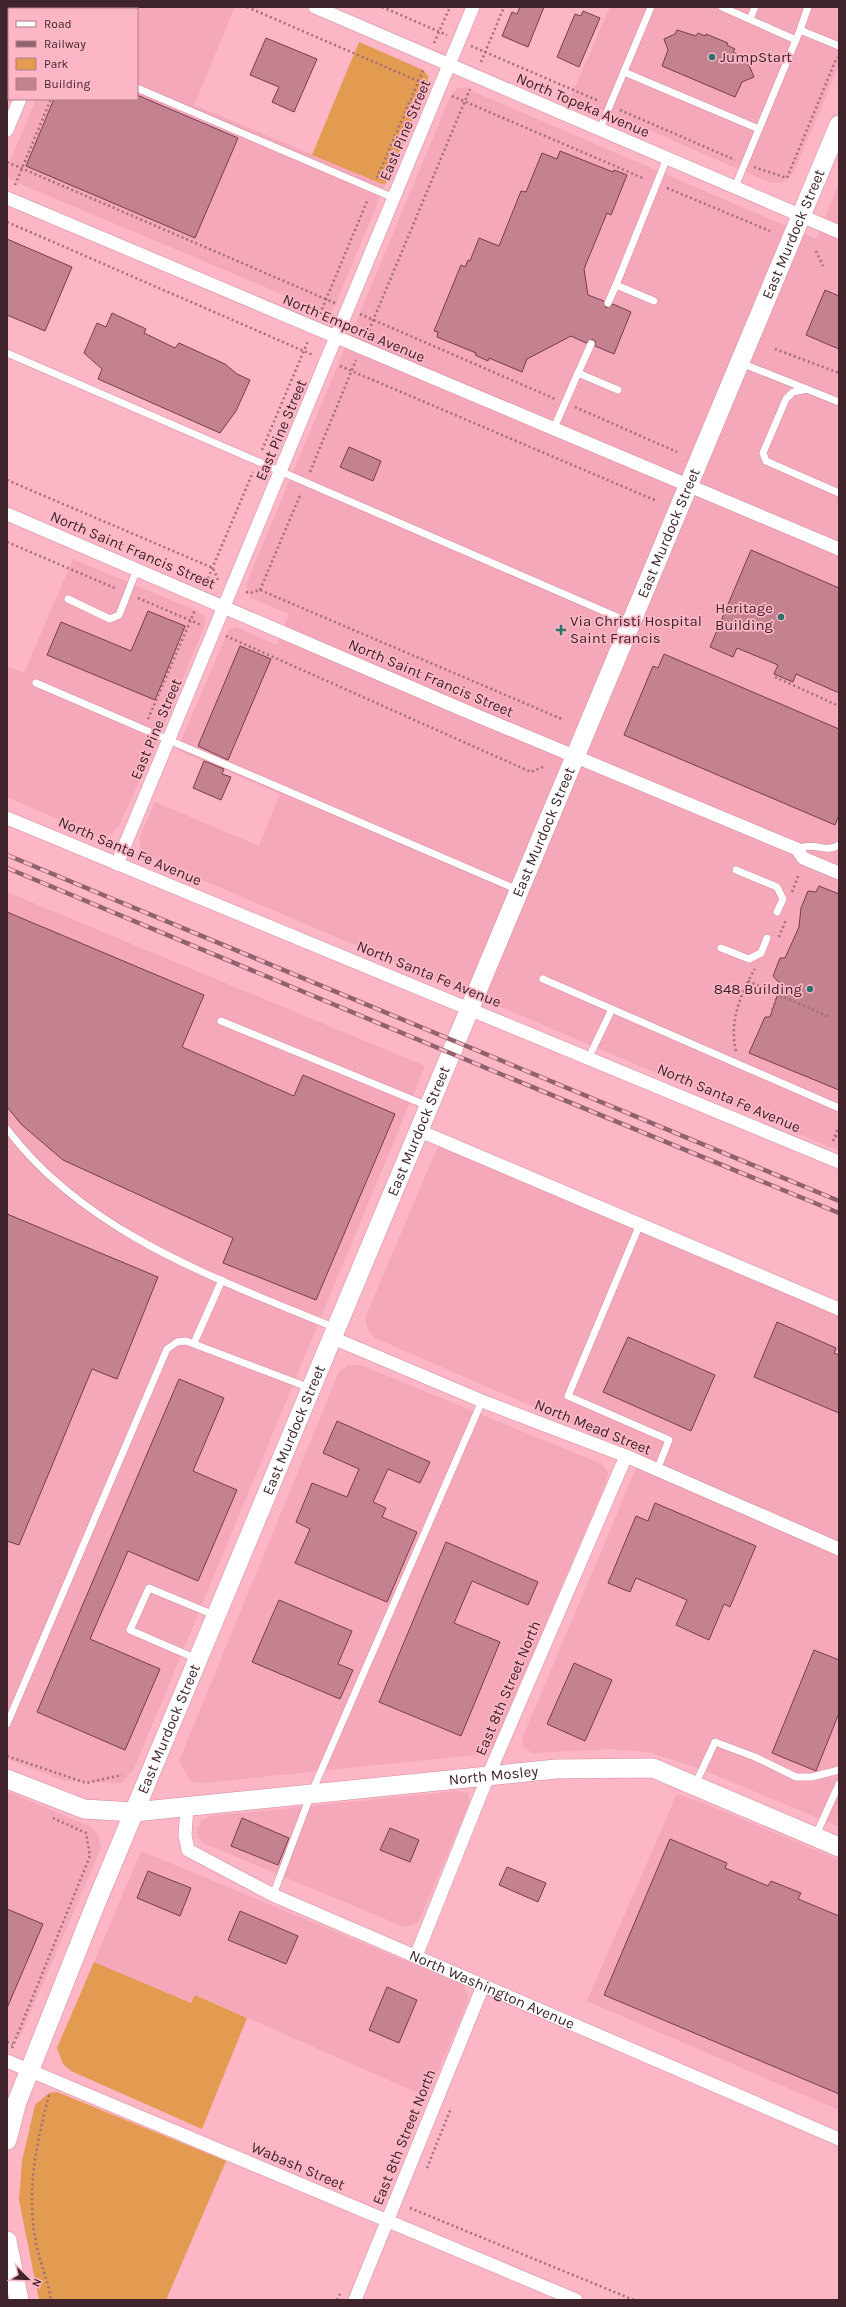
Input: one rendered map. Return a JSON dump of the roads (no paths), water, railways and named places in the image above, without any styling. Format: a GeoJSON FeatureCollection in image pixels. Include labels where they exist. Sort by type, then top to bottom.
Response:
{"type":"FeatureCollection","features":[{"type":"Feature","properties":{"kind":"street","name":"North Topeka Avenue"},"geometry":{"type":"LineString","coordinates":[[315,7],[839,232]]}},
{"type":"Feature","properties":{"kind":"street","name":"East Pine Street"},"geometry":{"type":"LineString","coordinates":[[117,864],[473,7]]}},
{"type":"Feature","properties":{"kind":"street"},"geometry":{"type":"LineString","coordinates":[[7,130],[20,100]]}},
{"type":"Feature","properties":{"kind":"street","name":"East Murdock Street"},"geometry":{"type":"LineString","coordinates":[[7,2140],[17,2102],[29,2070],[134,1812],[420,1131],[839,125]]}},
{"type":"Feature","properties":{"kind":"street","name":"North Emporia Avenue"},"geometry":{"type":"LineString","coordinates":[[8,198],[361,349],[688,487],[726,500],[839,549]]}},
{"type":"Feature","properties":{"kind":"street","name":"North Saint Francis Street"},"geometry":{"type":"LineString","coordinates":[[7,514],[797,850],[803,858],[839,873]]}},
{"type":"Feature","properties":{"kind":"street","name":"North Santa Fe Avenue"},"geometry":{"type":"LineString","coordinates":[[7,818],[589,1057],[839,1162]]}},
{"type":"Feature","properties":{"kind":"street"},"geometry":{"type":"LineString","coordinates":[[420,1131],[839,1309]]}},
{"type":"Feature","properties":{"kind":"street","name":"North Mead Street"},"geometry":{"type":"LineString","coordinates":[[335,1333],[482,1401],[626,1456],[839,1550]]}},
{"type":"Feature","properties":{"kind":"street","name":"East 8th Street North"},"geometry":{"type":"LineString","coordinates":[[416,1956],[488,1776],[626,1456]]}},
{"type":"Feature","properties":{"kind":"street","name":"North Mosley"},"geometry":{"type":"LineString","coordinates":[[134,1812],[556,1769],[652,1768],[839,1847]]}},
{"type":"Feature","properties":{"kind":"street"},"geometry":{"type":"LineString","coordinates":[[7,1779],[84,1809],[134,1812]]}},
{"type":"Feature","properties":{"kind":"street","name":"North Washington Avenue"},"geometry":{"type":"LineString","coordinates":[[186,1807],[184,1835],[188,1850],[273,1895],[839,2139]]}},
{"type":"Feature","properties":{"kind":"street","name":"East 8th Street North"},"geometry":{"type":"LineString","coordinates":[[355,2300],[482,1986]]}},
{"type":"Feature","properties":{"kind":"street","name":"Wabash Street"},"geometry":{"type":"LineString","coordinates":[[9,2056],[29,2070],[576,2300]]}},
{"type":"Feature","properties":{"kind":"street"},"geometry":{"type":"LineString","coordinates":[[7,2241],[19,2300]]}},
{"type":"Feature","properties":{"kind":"lane"},"geometry":{"type":"LineString","coordinates":[[600,129],[651,7]]}},
{"type":"Feature","properties":{"kind":"lane"},"geometry":{"type":"LineString","coordinates":[[723,7],[796,40]]}},
{"type":"Feature","properties":{"kind":"lane"},"geometry":{"type":"LineString","coordinates":[[750,19],[755,7]]}},
{"type":"Feature","properties":{"kind":"lane"},"geometry":{"type":"LineString","coordinates":[[734,187],[796,40],[808,7]]}},
{"type":"Feature","properties":{"kind":"lane"},"geometry":{"type":"LineString","coordinates":[[800,30],[839,46]]}},
{"type":"Feature","properties":{"kind":"lane"},"geometry":{"type":"LineString","coordinates":[[624,72],[759,129]]}},
{"type":"Feature","properties":{"kind":"lane"},"geometry":{"type":"LineString","coordinates":[[138,88],[394,198]]}},
{"type":"Feature","properties":{"kind":"lane"},"geometry":{"type":"LineString","coordinates":[[608,303],[667,158]]}},
{"type":"Feature","properties":{"kind":"lane"},"geometry":{"type":"LineString","coordinates":[[616,285],[654,301]]}},
{"type":"Feature","properties":{"kind":"lane"},"geometry":{"type":"LineString","coordinates":[[553,430],[591,344]]}},
{"type":"Feature","properties":{"kind":"lane"},"geometry":{"type":"LineString","coordinates":[[7,353],[631,623]]}},
{"type":"Feature","properties":{"kind":"lane"},"geometry":{"type":"LineString","coordinates":[[740,363],[839,402]]}},
{"type":"Feature","properties":{"kind":"lane"},"geometry":{"type":"LineString","coordinates":[[578,373],[618,390]]}},
{"type":"Feature","properties":{"kind":"lane"},"geometry":{"type":"LineString","coordinates":[[807,389],[793,392],[786,399],[763,453],[764,457],[766,461],[839,493]]}},
{"type":"Feature","properties":{"kind":"lane"},"geometry":{"type":"LineString","coordinates":[[68,599],[110,619],[119,615],[137,569]]}},
{"type":"Feature","properties":{"kind":"lane"},"geometry":{"type":"LineString","coordinates":[[36,683],[519,891]]}},
{"type":"Feature","properties":{"kind":"lane"},"geometry":{"type":"LineString","coordinates":[[797,850],[809,845],[828,849],[839,845]]}},
{"type":"Feature","properties":{"kind":"lane"},"geometry":{"type":"LineString","coordinates":[[736,870],[777,887],[783,899],[778,912]]}},
{"type":"Feature","properties":{"kind":"lane"},"geometry":{"type":"LineString","coordinates":[[721,948],[749,959],[761,953],[767,938]]}},
{"type":"Feature","properties":{"kind":"lane"},"geometry":{"type":"LineString","coordinates":[[543,979],[839,1108]]}},
{"type":"Feature","properties":{"kind":"lane"},"geometry":{"type":"LineString","coordinates":[[589,1057],[612,1009]]}},
{"type":"Feature","properties":{"kind":"lane"},"geometry":{"type":"LineString","coordinates":[[221,1021],[430,1106]]}},
{"type":"Feature","properties":{"kind":"lane"},"geometry":{"type":"LineString","coordinates":[[7,1129],[45,1171],[78,1199],[132,1236],[335,1333]]}},
{"type":"Feature","properties":{"kind":"lane"},"geometry":{"type":"LineString","coordinates":[[640,1224],[568,1396],[669,1440],[657,1470]]}},
{"type":"Feature","properties":{"kind":"lane"},"geometry":{"type":"LineString","coordinates":[[194,1343],[222,1280]]}},
{"type":"Feature","properties":{"kind":"lane"},"geometry":{"type":"LineString","coordinates":[[7,1724],[167,1348],[177,1342],[186,1341],[194,1343],[312,1388]]}},
{"type":"Feature","properties":{"kind":"lane"},"geometry":{"type":"LineString","coordinates":[[273,1895],[311,1794],[482,1401]]}},
{"type":"Feature","properties":{"kind":"lane"},"geometry":{"type":"LineString","coordinates":[[198,1659],[130,1630],[149,1588],[216,1616]]}},
{"type":"Feature","properties":{"kind":"lane"},"geometry":{"type":"LineString","coordinates":[[695,1786],[715,1742],[755,1757],[796,1778],[812,1777],[839,1770]]}},
{"type":"Feature","properties":{"kind":"lane"},"geometry":{"type":"LineString","coordinates":[[815,1837],[839,1784]]}},
{"type":"Feature","properties":{"kind":"railway"},"geometry":{"type":"LineString","coordinates":[[7,855],[839,1201]]}},
{"type":"Feature","properties":{"kind":"railway"},"geometry":{"type":"LineString","coordinates":[[7,868],[486,1068],[839,1213]]}},
{"type":"Feature","properties":{"kind":"place","name":"JumpStart"},"geometry":{"type":"Point","coordinates":[712,57]}},
{"type":"Feature","properties":{"kind":"place","name":"Heritage Building"},"geometry":{"type":"Point","coordinates":[781,617]}},
{"type":"Feature","properties":{"kind":"place","name":"Via Christi Hospital Saint Francis"},"geometry":{"type":"Point","coordinates":[561,630]}},
{"type":"Feature","properties":{"kind":"place","name":"848 Building"},"geometry":{"type":"Point","coordinates":[810,989]}}]}
